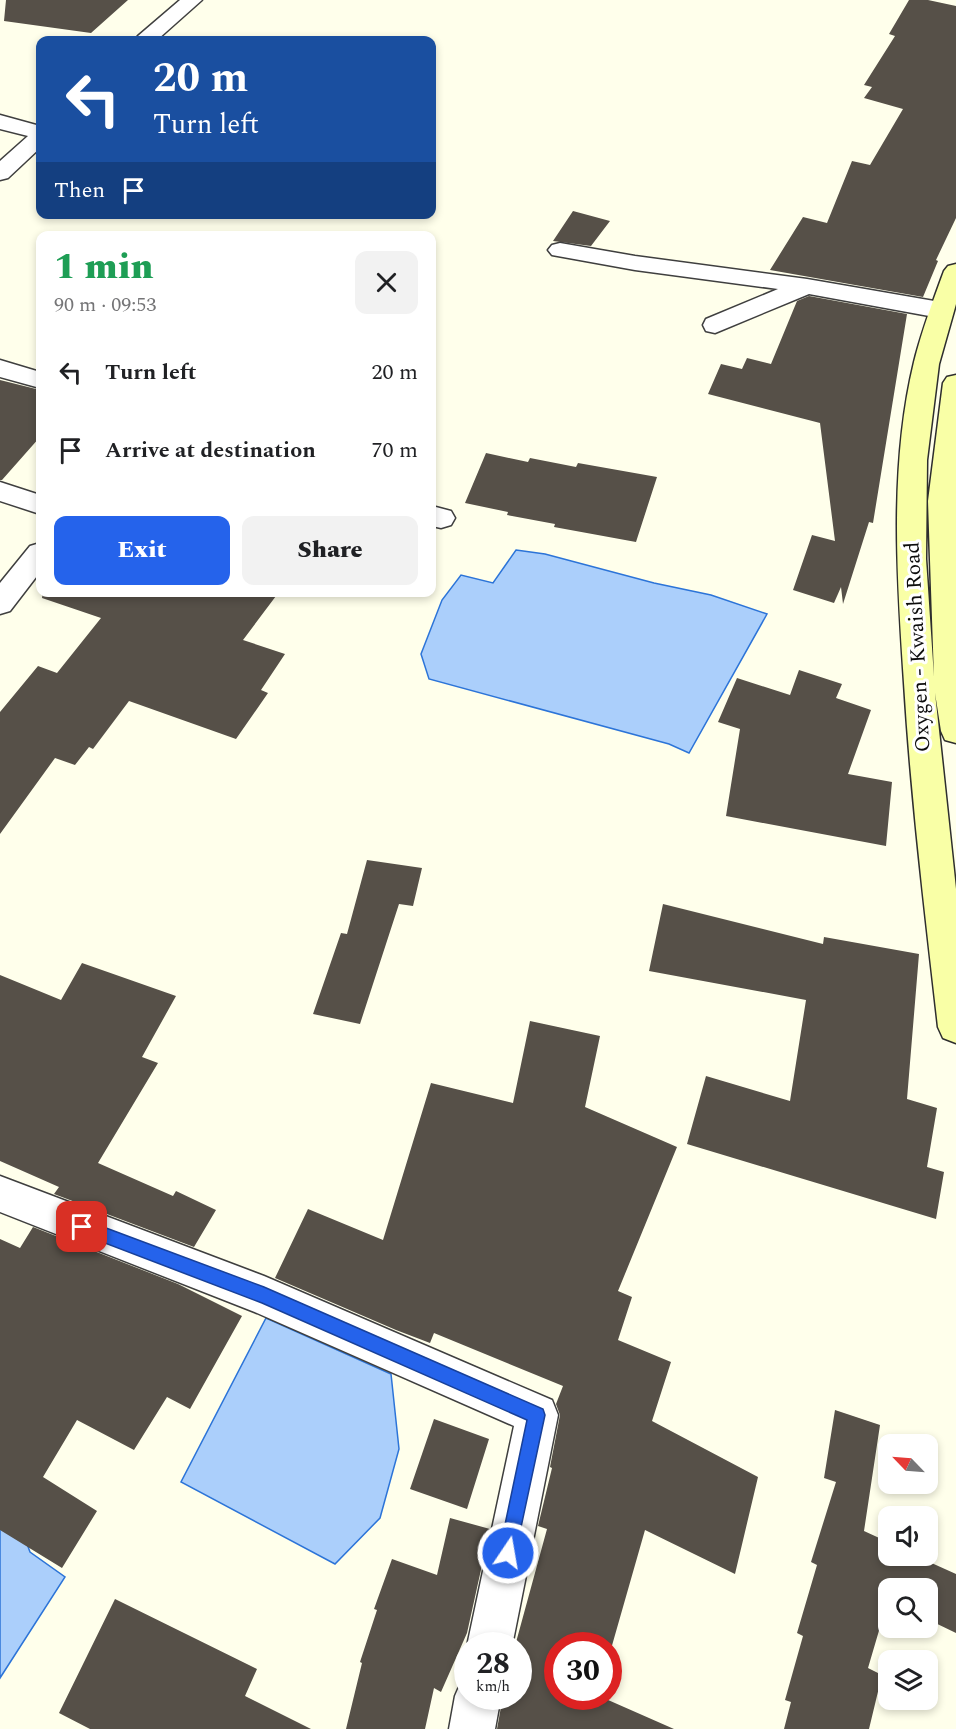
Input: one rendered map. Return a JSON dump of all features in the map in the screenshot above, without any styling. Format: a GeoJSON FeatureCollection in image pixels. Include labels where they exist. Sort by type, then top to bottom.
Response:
{"type":"FeatureCollection","features":[{"type":"Feature","properties":{"kind":"main road","name":"Oxygen - Kwaish Road"},"geometry":{"type":"LineString","coordinates":[[956,271],[940,310],[922,379],[911,556],[924,761],[956,1027]]}},
{"type":"Feature","properties":{"kind":"main road","name":"Oxygen - Kwaish Road"},"geometry":{"type":"LineString","coordinates":[[956,383],[942,501],[949,686],[956,731]]}},
{"type":"Feature","properties":{"kind":"street"},"geometry":{"type":"LineString","coordinates":[[150,36],[192,0]]}},
{"type":"Feature","properties":{"kind":"street"},"geometry":{"type":"LineString","coordinates":[[0,122],[36,131]]}},
{"type":"Feature","properties":{"kind":"street"},"geometry":{"type":"LineString","coordinates":[[0,173],[36,141]]}},
{"type":"Feature","properties":{"kind":"street"},"geometry":{"type":"LineString","coordinates":[[560,250],[634,263],[807,286],[940,310]]}},
{"type":"Feature","properties":{"kind":"street"},"geometry":{"type":"LineString","coordinates":[[715,325],[807,286]]}},
{"type":"Feature","properties":{"kind":"street"},"geometry":{"type":"LineString","coordinates":[[0,368],[36,379]]}},
{"type":"Feature","properties":{"kind":"street"},"geometry":{"type":"LineString","coordinates":[[0,491],[36,504]]}},
{"type":"Feature","properties":{"kind":"street"},"geometry":{"type":"LineString","coordinates":[[0,603],[36,558]]}},
{"type":"Feature","properties":{"kind":"street"},"geometry":{"type":"LineString","coordinates":[[0,1194],[264,1296],[537,1415],[492,1632]]}},
{"type":"Feature","properties":{"kind":"street"},"geometry":{"type":"LineString","coordinates":[[472,1729],[475,1710]]}},
{"type":"Feature","properties":{"kind":"water"},"geometry":{"type":"Polygon","coordinates":[[[516,550],[545,554],[654,583],[711,595],[767,614],[689,753],[669,744],[429,679],[421,654],[442,600],[461,575],[493,583],[516,550]]]}},
{"type":"Feature","properties":{"kind":"water"},"geometry":{"type":"Polygon","coordinates":[[[266,1318],[391,1374],[399,1449],[380,1518],[335,1564],[181,1482],[266,1318]]]}},
{"type":"Feature","properties":{"kind":"water"},"geometry":{"type":"Polygon","coordinates":[[[0,1523],[23,1533],[30,1552],[65,1577],[0,1678],[0,1523]]]}},
{"type":"Feature","properties":{"kind":"building"},"geometry":{"type":"Polygon","coordinates":[[[6,0],[128,0],[91,33],[4,21],[6,0]]]}},
{"type":"Feature","properties":{"kind":"building"},"geometry":{"type":"Polygon","coordinates":[[[909,0],[928,0],[956,6],[956,218],[936,260],[938,261],[923,297],[770,270],[803,217],[827,223],[852,161],[870,165],[903,109],[864,98],[872,87],[864,85],[895,36],[889,34],[909,0]]]}},
{"type":"Feature","properties":{"kind":"building"},"geometry":{"type":"Polygon","coordinates":[[[573,211],[610,221],[591,246],[553,241],[573,211]]]}},
{"type":"Feature","properties":{"kind":"building"},"geometry":{"type":"Polygon","coordinates":[[[809,296],[907,314],[873,523],[869,522],[843,604],[841,587],[834,603],[793,590],[812,535],[835,541],[820,423],[708,394],[721,364],[742,369],[747,358],[771,364],[797,301],[809,296]]]}},
{"type":"Feature","properties":{"kind":"building"},"geometry":{"type":"Polygon","coordinates":[[[0,380],[36,389],[36,442],[0,480],[0,380]]]}},
{"type":"Feature","properties":{"kind":"building"},"geometry":{"type":"Polygon","coordinates":[[[486,453],[528,462],[530,458],[576,467],[578,463],[657,477],[636,542],[554,527],[555,524],[507,515],[508,512],[465,503],[486,453]]]}},
{"type":"Feature","properties":{"kind":"building"},"geometry":{"type":"Polygon","coordinates":[[[275,597],[243,640],[285,654],[261,690],[268,693],[236,739],[129,701],[93,749],[89,747],[75,765],[55,758],[0,834],[0,712],[38,666],[57,673],[101,618],[42,598],[275,597]]]}},
{"type":"Feature","properties":{"kind":"building"},"geometry":{"type":"Polygon","coordinates":[[[799,670],[842,684],[836,698],[871,710],[848,774],[892,782],[886,846],[726,816],[740,729],[718,722],[737,678],[790,695],[799,670]]]}},
{"type":"Feature","properties":{"kind":"building"},"geometry":{"type":"Polygon","coordinates":[[[367,860],[422,868],[413,906],[399,904],[360,1024],[313,1014],[341,933],[347,934],[367,860]]]}},
{"type":"Feature","properties":{"kind":"building"},"geometry":{"type":"Polygon","coordinates":[[[663,904],[823,944],[824,937],[919,954],[907,1099],[937,1108],[927,1167],[944,1172],[936,1219],[687,1144],[706,1076],[790,1101],[806,1000],[649,971],[663,904]]]}},
{"type":"Feature","properties":{"kind":"building"},"geometry":{"type":"Polygon","coordinates":[[[82,963],[176,996],[142,1057],[158,1063],[98,1163],[173,1196],[176,1191],[216,1210],[194,1247],[54,1194],[59,1187],[0,1161],[0,975],[61,1000],[82,963]]]}},
{"type":"Feature","properties":{"kind":"building"},"geometry":{"type":"Polygon","coordinates":[[[530,1021],[600,1036],[585,1107],[677,1147],[618,1291],[632,1297],[618,1340],[671,1362],[652,1421],[758,1477],[735,1574],[645,1530],[616,1632],[544,1632],[544,1710],[622,1710],[622,1706],[674,1729],[497,1729],[500,1710],[532,1710],[532,1632],[519,1632],[547,1529],[538,1526],[552,1468],[550,1467],[560,1415],[556,1404],[563,1386],[434,1333],[430,1343],[275,1278],[308,1209],[383,1240],[431,1083],[513,1103],[530,1021]]]}},
{"type":"Feature","properties":{"kind":"building"},"geometry":{"type":"Polygon","coordinates":[[[33,1227],[178,1284],[242,1316],[190,1409],[167,1397],[134,1450],[77,1420],[43,1477],[97,1511],[62,1568],[0,1530],[0,1239],[20,1248],[33,1227]]]}},
{"type":"Feature","properties":{"kind":"building"},"geometry":{"type":"Polygon","coordinates":[[[835,1410],[880,1425],[864,1531],[878,1537],[878,1566],[938,1566],[956,1574],[956,1633],[938,1624],[938,1578],[878,1578],[878,1634],[868,1668],[878,1673],[878,1692],[869,1729],[784,1729],[791,1702],[785,1700],[803,1636],[797,1633],[817,1565],[811,1562],[836,1482],[824,1478],[835,1410]]]}},
{"type":"Feature","properties":{"kind":"building"},"geometry":{"type":"Polygon","coordinates":[[[434,1419],[489,1439],[467,1509],[410,1489],[434,1419]]]}},
{"type":"Feature","properties":{"kind":"building"},"geometry":{"type":"Polygon","coordinates":[[[450,1518],[490,1529],[467,1632],[454,1632],[454,1662],[441,1692],[434,1688],[425,1729],[346,1729],[362,1663],[360,1662],[377,1610],[374,1609],[392,1559],[437,1575],[450,1518]]]}},
{"type":"Feature","properties":{"kind":"building"},"geometry":{"type":"Polygon","coordinates":[[[115,1599],[257,1669],[245,1696],[311,1729],[90,1729],[59,1713],[115,1599]]]}},
{"type":"Feature","properties":{"kind":"route"},"geometry":{"type":"LineString","coordinates":[[82,1227],[264,1296],[537,1415],[508,1553]]}}]}
